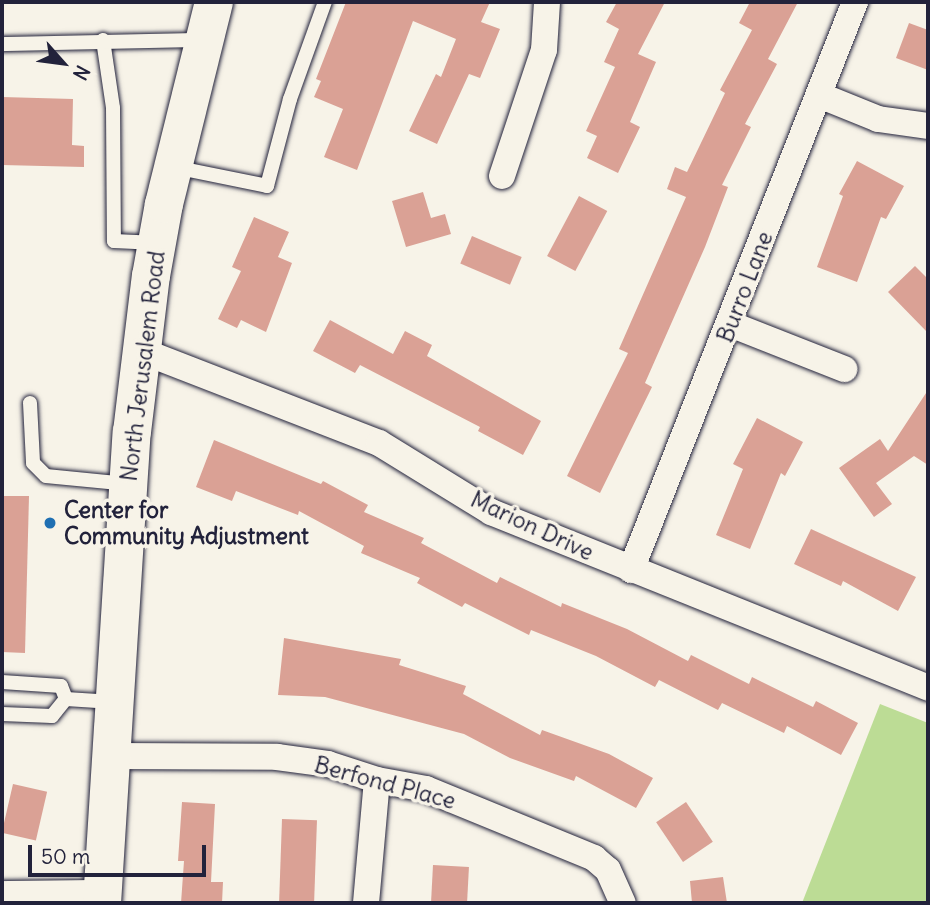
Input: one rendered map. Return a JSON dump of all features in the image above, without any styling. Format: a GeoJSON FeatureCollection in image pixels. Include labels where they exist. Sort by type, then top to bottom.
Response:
{"type":"FeatureCollection","features":[{"type":"Feature","properties":{"kind":"main road","name":"North Jerusalem Road"},"geometry":{"type":"LineString","coordinates":[[102,898],[129,484],[142,351],[157,243],[202,40],[214,2]]}},
{"type":"Feature","properties":{"kind":"street"},"geometry":{"type":"LineString","coordinates":[[502,176],[544,50],[547,2]]}},
{"type":"Feature","properties":{"kind":"street","name":"Burro Lane"},"geometry":{"type":"LineString","coordinates":[[631,570],[855,2]]}},
{"type":"Feature","properties":{"kind":"street"},"geometry":{"type":"LineString","coordinates":[[819,95],[878,119],[928,126]]}},
{"type":"Feature","properties":{"kind":"street"},"geometry":{"type":"LineString","coordinates":[[730,324],[844,369]]}},
{"type":"Feature","properties":{"kind":"street","name":"Marion Drive"},"geometry":{"type":"LineString","coordinates":[[142,351],[379,443],[491,512],[928,688]]}},
{"type":"Feature","properties":{"kind":"street","name":"Berfond Place"},"geometry":{"type":"LineString","coordinates":[[111,756],[277,757],[328,764],[377,780],[426,789],[575,848],[608,870],[623,903]]}},
{"type":"Feature","properties":{"kind":"street"},"geometry":{"type":"LineString","coordinates":[[366,903],[377,780]]}},
{"type":"Feature","properties":{"kind":"street"},"geometry":{"type":"LineString","coordinates":[[2,894],[102,898]]}},
{"type":"Feature","properties":{"kind":"lane"},"geometry":{"type":"LineString","coordinates":[[173,167],[267,186],[290,99],[325,2]]}},
{"type":"Feature","properties":{"kind":"lane"},"geometry":{"type":"LineString","coordinates":[[103,40],[113,108],[114,241],[157,243]]}},
{"type":"Feature","properties":{"kind":"lane"},"geometry":{"type":"LineString","coordinates":[[2,44],[202,40]]}},
{"type":"Feature","properties":{"kind":"lane"},"geometry":{"type":"LineString","coordinates":[[30,403],[33,463],[46,476],[129,484]]}},
{"type":"Feature","properties":{"kind":"lane"},"geometry":{"type":"LineString","coordinates":[[2,682],[61,686],[66,699]]}},
{"type":"Feature","properties":{"kind":"lane"},"geometry":{"type":"LineString","coordinates":[[66,699],[114,702]]}},
{"type":"Feature","properties":{"kind":"lane"},"geometry":{"type":"LineString","coordinates":[[2,714],[52,716],[66,699]]}},
{"type":"Feature","properties":{"kind":"green space"},"geometry":{"type":"Polygon","coordinates":[[[880,704],[928,723],[928,903],[802,903],[880,704]]]}},
{"type":"Feature","properties":{"kind":"building"},"geometry":{"type":"Polygon","coordinates":[[[346,2],[490,2],[481,22],[500,29],[480,78],[469,74],[437,144],[409,131],[436,74],[441,77],[456,39],[413,21],[357,170],[324,157],[343,109],[314,97],[321,81],[316,79],[346,2]]]}},
{"type":"Feature","properties":{"kind":"building"},"geometry":{"type":"Polygon","coordinates":[[[617,2],[665,2],[638,54],[656,62],[630,122],[640,127],[618,173],[587,158],[597,136],[586,131],[615,67],[604,62],[619,29],[606,22],[617,2]]]}},
{"type":"Feature","properties":{"kind":"building"},"geometry":{"type":"Polygon","coordinates":[[[750,2],[798,2],[768,59],[777,64],[745,124],[751,127],[722,185],[728,187],[705,247],[645,383],[652,387],[600,493],[567,476],[628,353],[619,349],[686,197],[667,189],[675,167],[687,172],[725,93],[720,90],[752,30],[739,23],[750,2]]]}},
{"type":"Feature","properties":{"kind":"building"},"geometry":{"type":"Polygon","coordinates":[[[909,23],[928,30],[928,70],[896,58],[909,23]]]}},
{"type":"Feature","properties":{"kind":"building"},"geometry":{"type":"Polygon","coordinates":[[[2,97],[73,99],[72,145],[84,146],[84,167],[2,165],[2,97]]]}},
{"type":"Feature","properties":{"kind":"building"},"geometry":{"type":"Polygon","coordinates":[[[857,161],[904,186],[886,219],[881,217],[857,282],[817,267],[843,196],[839,194],[857,161]]]}},
{"type":"Feature","properties":{"kind":"building"},"geometry":{"type":"Polygon","coordinates":[[[423,192],[431,218],[445,214],[451,234],[406,247],[392,201],[423,192]]]}},
{"type":"Feature","properties":{"kind":"building"},"geometry":{"type":"Polygon","coordinates":[[[579,196],[607,211],[575,271],[547,256],[579,196]]]}},
{"type":"Feature","properties":{"kind":"building"},"geometry":{"type":"Polygon","coordinates":[[[254,217],[289,232],[278,257],[292,263],[266,332],[241,320],[237,328],[218,319],[241,271],[232,267],[254,217]]]}},
{"type":"Feature","properties":{"kind":"building"},"geometry":{"type":"Polygon","coordinates":[[[472,236],[522,257],[510,285],[460,264],[472,236]]]}},
{"type":"Feature","properties":{"kind":"building"},"geometry":{"type":"Polygon","coordinates":[[[915,266],[928,279],[928,333],[888,292],[915,266]]]}},
{"type":"Feature","properties":{"kind":"building"},"geometry":{"type":"Polygon","coordinates":[[[330,320],[393,354],[405,331],[432,345],[427,356],[541,421],[523,455],[478,431],[480,427],[360,365],[355,373],[313,351],[330,320]]]}},
{"type":"Feature","properties":{"kind":"building"},"geometry":{"type":"Polygon","coordinates":[[[928,390],[928,465],[914,456],[876,483],[892,504],[874,517],[839,468],[880,439],[888,451],[928,390]]]}},
{"type":"Feature","properties":{"kind":"building"},"geometry":{"type":"Polygon","coordinates":[[[757,418],[803,442],[785,476],[781,473],[750,549],[716,535],[743,469],[733,464],[757,418]]]}},
{"type":"Feature","properties":{"kind":"building"},"geometry":{"type":"Polygon","coordinates":[[[214,440],[321,484],[323,481],[368,505],[364,512],[424,538],[421,543],[497,583],[500,577],[561,607],[562,603],[627,629],[688,661],[691,655],[749,684],[752,677],[813,707],[816,701],[858,723],[841,755],[787,726],[784,733],[722,703],[718,710],[659,680],[655,687],[596,656],[531,630],[529,635],[465,603],[462,607],[417,583],[420,578],[361,553],[364,546],[299,511],[298,515],[236,491],[232,501],[196,487],[214,440]]]}},
{"type":"Feature","properties":{"kind":"building"},"geometry":{"type":"Polygon","coordinates":[[[2,496],[29,496],[25,653],[2,652],[2,496]]]}},
{"type":"Feature","properties":{"kind":"building"},"geometry":{"type":"Polygon","coordinates":[[[811,529],[916,577],[898,611],[843,581],[841,586],[794,564],[811,529]]]}},
{"type":"Feature","properties":{"kind":"building"},"geometry":{"type":"Polygon","coordinates":[[[284,638],[401,659],[399,665],[466,686],[463,694],[540,735],[542,730],[609,754],[653,778],[636,808],[576,776],[574,781],[510,758],[464,734],[325,697],[278,695],[284,638]]]}},
{"type":"Feature","properties":{"kind":"building"},"geometry":{"type":"Polygon","coordinates":[[[13,784],[47,792],[36,841],[2,833],[13,784]]]}},
{"type":"Feature","properties":{"kind":"building"},"geometry":{"type":"Polygon","coordinates":[[[182,802],[215,804],[211,882],[223,882],[222,903],[181,903],[184,861],[178,861],[182,802]]]}},
{"type":"Feature","properties":{"kind":"building"},"geometry":{"type":"Polygon","coordinates":[[[686,802],[713,842],[683,862],[656,822],[686,802]]]}},
{"type":"Feature","properties":{"kind":"building"},"geometry":{"type":"Polygon","coordinates":[[[282,819],[317,820],[314,903],[279,903],[282,819]]]}},
{"type":"Feature","properties":{"kind":"building"},"geometry":{"type":"Polygon","coordinates":[[[433,865],[469,867],[467,903],[431,903],[433,865]]]}},
{"type":"Feature","properties":{"kind":"building"},"geometry":{"type":"Polygon","coordinates":[[[723,877],[727,903],[692,903],[690,881],[723,877]]]}},
{"type":"Feature","properties":{"kind":"place","name":"Center for Community Adjustment"},"geometry":{"type":"Point","coordinates":[50,523]}}]}
